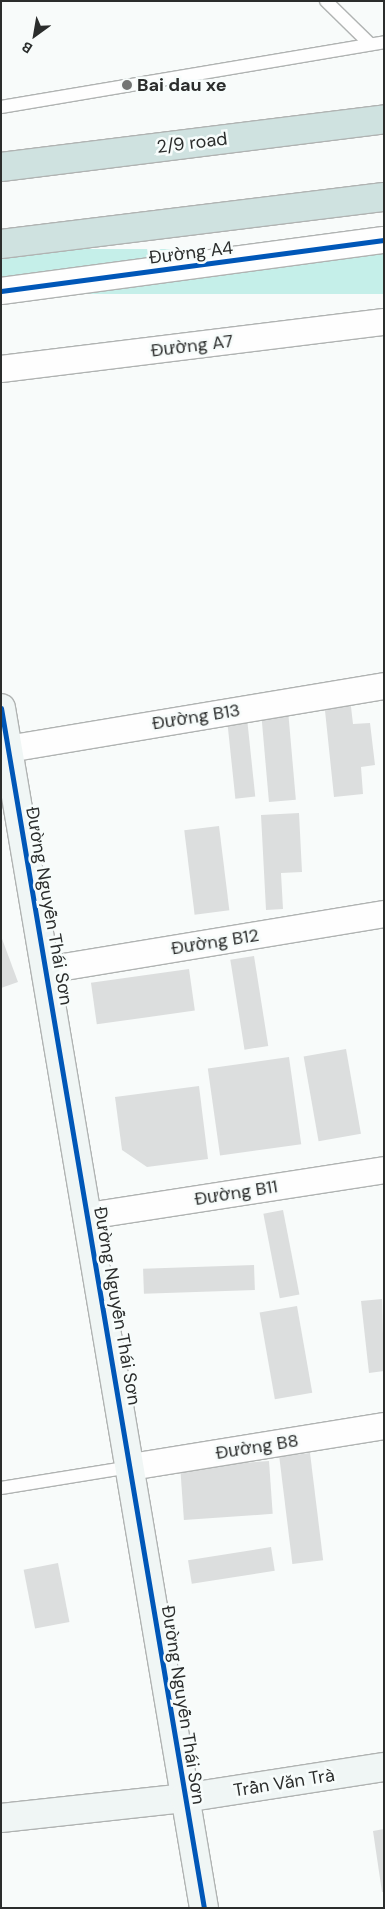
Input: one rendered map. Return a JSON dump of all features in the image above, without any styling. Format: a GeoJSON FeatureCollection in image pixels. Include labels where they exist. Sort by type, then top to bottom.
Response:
{"type":"FeatureCollection","features":[{"type":"Feature","properties":{"kind":"highway","name":"2/9 road"},"geometry":{"type":"LineString","coordinates":[[1,167],[384,119]]}},
{"type":"Feature","properties":{"kind":"highway"},"geometry":{"type":"LineString","coordinates":[[1,244],[384,197]]}},
{"type":"Feature","properties":{"kind":"street","name":"Đường A4"},"geometry":{"type":"LineString","coordinates":[[1,291],[384,240]]}},
{"type":"Feature","properties":{"kind":"street","name":"Đường A7"},"geometry":{"type":"LineString","coordinates":[[1,369],[384,322]]}},
{"type":"Feature","properties":{"kind":"street","name":"Đường B13"},"geometry":{"type":"LineString","coordinates":[[8,748],[384,686]]}},
{"type":"Feature","properties":{"kind":"street","name":"Đường Nguyễn Thái Sơn"},"geometry":{"type":"LineString","coordinates":[[1,708],[204,1908]]}},
{"type":"Feature","properties":{"kind":"street","name":"Đường B12"},"geometry":{"type":"LineString","coordinates":[[46,970],[384,914]]}},
{"type":"Feature","properties":{"kind":"street","name":"Đường B11"},"geometry":{"type":"LineString","coordinates":[[88,1216],[384,1170]]}},
{"type":"Feature","properties":{"kind":"street","name":"Đường B8"},"geometry":{"type":"LineString","coordinates":[[131,1468],[384,1426]]}},
{"type":"Feature","properties":{"kind":"street","name":"Trần Văn Trà"},"geometry":{"type":"LineString","coordinates":[[1,1818],[184,1798],[384,1768]]}},
{"type":"Feature","properties":{"kind":"lane"},"geometry":{"type":"LineString","coordinates":[[326,1],[369,43]]}},
{"type":"Feature","properties":{"kind":"lane"},"geometry":{"type":"LineString","coordinates":[[1,107],[369,43],[384,42]]}},
{"type":"Feature","properties":{"kind":"lane"},"geometry":{"type":"LineString","coordinates":[[1,1488],[131,1468]]}},
{"type":"Feature","properties":{"kind":"shaded area"},"geometry":{"type":"Polygon","coordinates":[[[1,249],[384,249],[384,294],[1,294],[1,249]]]}},
{"type":"Feature","properties":{"kind":"building"},"geometry":{"type":"Polygon","coordinates":[[[350,698],[353,724],[370,723],[375,765],[361,767],[363,794],[334,797],[324,701],[350,698]]]}},
{"type":"Feature","properties":{"kind":"building"},"geometry":{"type":"Polygon","coordinates":[[[288,710],[296,800],[269,802],[261,712],[288,710]]]}},
{"type":"Feature","properties":{"kind":"building"},"geometry":{"type":"Polygon","coordinates":[[[247,718],[255,797],[235,799],[227,720],[247,718]]]}},
{"type":"Feature","properties":{"kind":"building"},"geometry":{"type":"Polygon","coordinates":[[[299,813],[302,872],[281,873],[283,909],[266,910],[261,815],[299,813]]]}},
{"type":"Feature","properties":{"kind":"building"},"geometry":{"type":"Polygon","coordinates":[[[219,826],[229,910],[195,915],[184,830],[219,826]]]}},
{"type":"Feature","properties":{"kind":"building"},"geometry":{"type":"Polygon","coordinates":[[[1,936],[18,982],[1,988],[1,936]]]}},
{"type":"Feature","properties":{"kind":"building"},"geometry":{"type":"Polygon","coordinates":[[[254,956],[268,1046],[245,1050],[230,960],[254,956]]]}},
{"type":"Feature","properties":{"kind":"building"},"geometry":{"type":"Polygon","coordinates":[[[189,969],[195,1011],[97,1024],[91,983],[189,969]]]}},
{"type":"Feature","properties":{"kind":"building"},"geometry":{"type":"Polygon","coordinates":[[[346,1049],[361,1134],[319,1141],[304,1056],[346,1049]]]}},
{"type":"Feature","properties":{"kind":"building"},"geometry":{"type":"Polygon","coordinates":[[[289,1057],[301,1144],[220,1156],[208,1068],[289,1057]]]}},
{"type":"Feature","properties":{"kind":"building"},"geometry":{"type":"Polygon","coordinates":[[[199,1086],[208,1159],[147,1167],[122,1150],[115,1097],[199,1086]]]}},
{"type":"Feature","properties":{"kind":"building"},"geometry":{"type":"Polygon","coordinates":[[[283,1210],[299,1294],[280,1298],[263,1214],[283,1210]]]}},
{"type":"Feature","properties":{"kind":"building"},"geometry":{"type":"Polygon","coordinates":[[[254,1265],[255,1290],[144,1294],[143,1269],[254,1265]]]}},
{"type":"Feature","properties":{"kind":"building"},"geometry":{"type":"Polygon","coordinates":[[[382,1299],[384,1371],[369,1373],[361,1301],[382,1299]]]}},
{"type":"Feature","properties":{"kind":"building"},"geometry":{"type":"Polygon","coordinates":[[[297,1306],[312,1393],[275,1399],[260,1313],[297,1306]]]}},
{"type":"Feature","properties":{"kind":"building"},"geometry":{"type":"Polygon","coordinates":[[[310,1453],[323,1560],[292,1564],[279,1457],[310,1453]]]}},
{"type":"Feature","properties":{"kind":"building"},"geometry":{"type":"Polygon","coordinates":[[[269,1461],[273,1514],[184,1520],[180,1467],[269,1461]]]}},
{"type":"Feature","properties":{"kind":"building"},"geometry":{"type":"Polygon","coordinates":[[[271,1547],[275,1571],[192,1584],[188,1560],[271,1547]]]}},
{"type":"Feature","properties":{"kind":"building"},"geometry":{"type":"Polygon","coordinates":[[[58,1563],[69,1622],[35,1629],[24,1570],[58,1563]]]}},
{"type":"Feature","properties":{"kind":"building"},"geometry":{"type":"Polygon","coordinates":[[[384,1829],[384,1892],[382,1892],[373,1831],[384,1829]]]}},
{"type":"Feature","properties":{"kind":"cycle path"},"geometry":{"type":"LineString","coordinates":[[1,291],[384,240]]}},
{"type":"Feature","properties":{"kind":"cycle path"},"geometry":{"type":"LineString","coordinates":[[1,708],[204,1908]]}},
{"type":"Feature","properties":{"kind":"place","name":"Bai dau xe"},"geometry":{"type":"Point","coordinates":[127,85]}}]}
